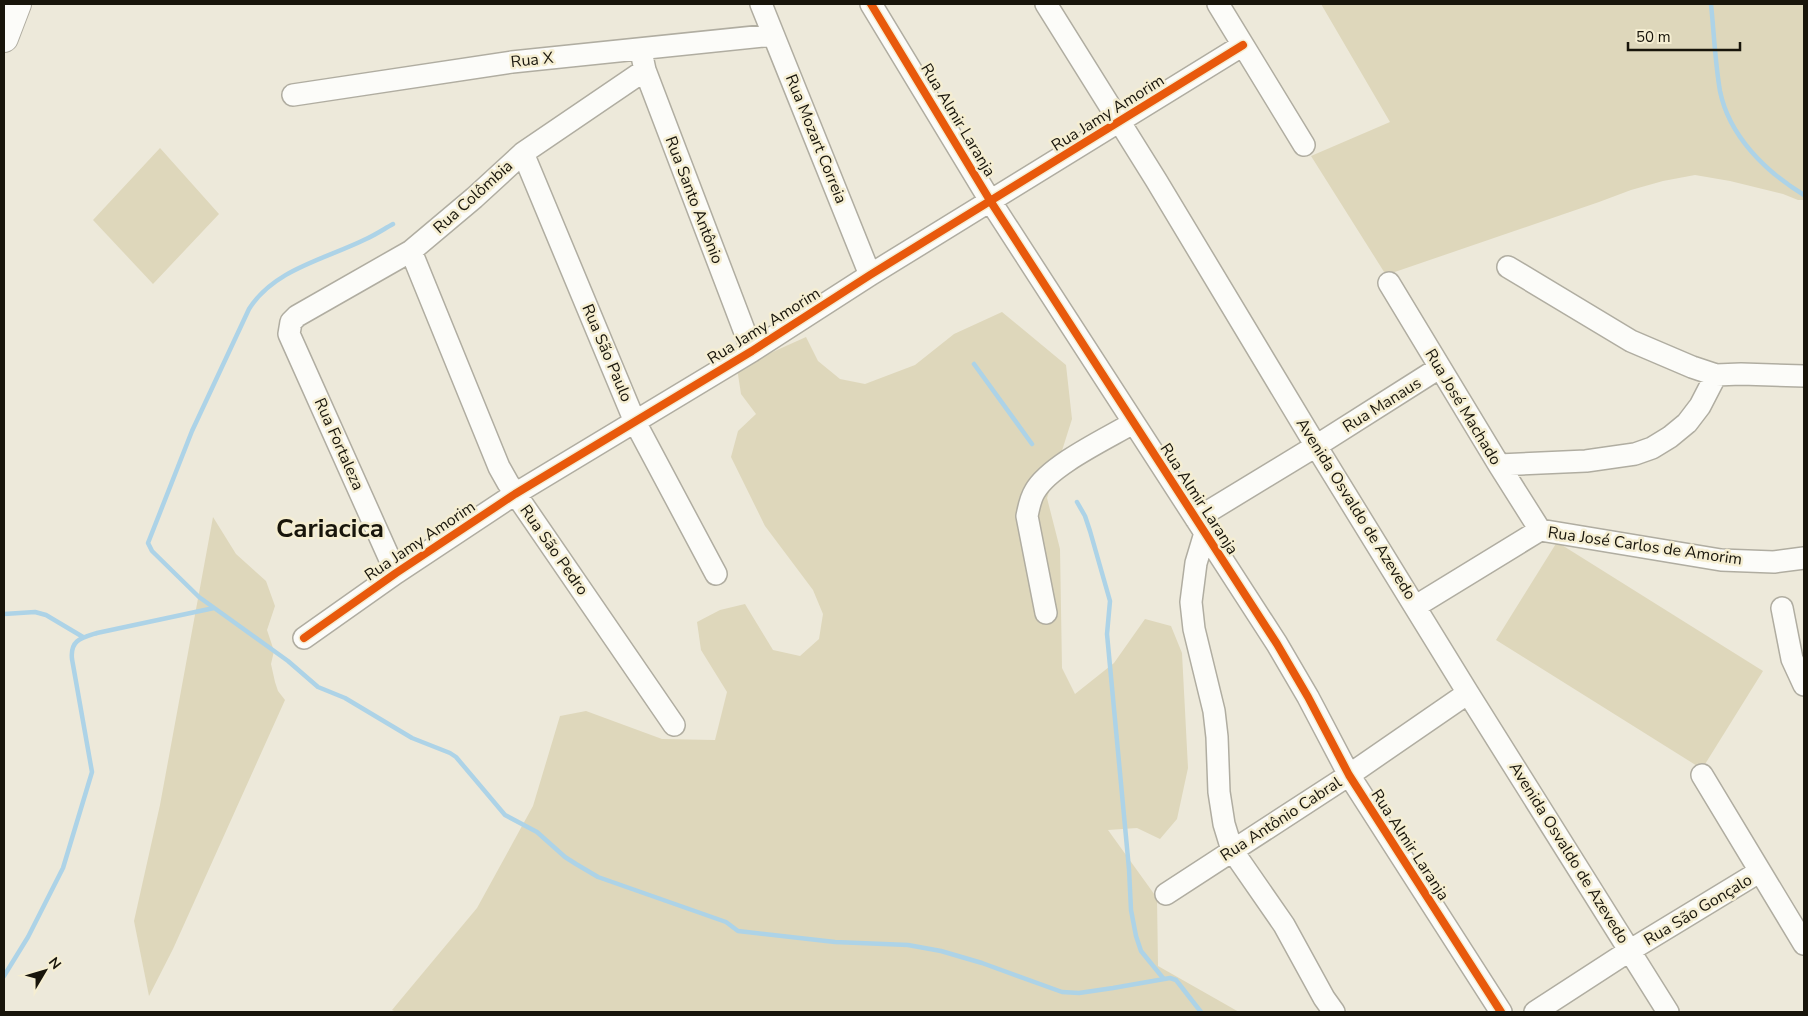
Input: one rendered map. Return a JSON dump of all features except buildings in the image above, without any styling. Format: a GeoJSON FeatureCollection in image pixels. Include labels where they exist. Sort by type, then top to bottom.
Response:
{"type":"FeatureCollection","features":[{"type":"Feature","properties":{"kind":"main road"},"geometry":{"type":"LineString","coordinates":[[4,38],[17,4]]}},
{"type":"Feature","properties":{"kind":"street","name":"Rua Mozart Correia"},"geometry":{"type":"LineString","coordinates":[[760,4],[870,275]]}},
{"type":"Feature","properties":{"kind":"street","name":"Rua Almir Laranja"},"geometry":{"type":"LineString","coordinates":[[871,4],[991,202],[1281,651],[1350,775],[1501,1012]]}},
{"type":"Feature","properties":{"kind":"street","name":"Avenida Osvaldo de Azevedo"},"geometry":{"type":"LineString","coordinates":[[1046,4],[1156,180],[1316,446],[1468,693],[1668,1012]]}},
{"type":"Feature","properties":{"kind":"street"},"geometry":{"type":"LineString","coordinates":[[1218,4],[1304,145]]}},
{"type":"Feature","properties":{"kind":"street","name":"Rua X"},"geometry":{"type":"LineString","coordinates":[[293,95],[512,62],[773,35]]}},
{"type":"Feature","properties":{"kind":"street","name":"Rua Jamy Amorim"},"geometry":{"type":"LineString","coordinates":[[304,638],[396,573],[515,494],[752,351],[870,275],[1243,45]]}},
{"type":"Feature","properties":{"kind":"street","name":"Rua Santo Antônio"},"geometry":{"type":"LineString","coordinates":[[641,48],[644,70],[752,351]]}},
{"type":"Feature","properties":{"kind":"street","name":"Rua Colômbia"},"geometry":{"type":"LineString","coordinates":[[297,316],[411,251],[474,198],[523,153],[644,70]]}},
{"type":"Feature","properties":{"kind":"street","name":"Rua São Paulo"},"geometry":{"type":"LineString","coordinates":[[523,153],[635,422],[716,574]]}},
{"type":"Feature","properties":{"kind":"street","name":"Rua São Pedro"},"geometry":{"type":"LineString","coordinates":[[411,251],[499,467],[515,494],[674,725]]}},
{"type":"Feature","properties":{"kind":"street"},"geometry":{"type":"LineString","coordinates":[[1508,267],[1630,341],[1661,356],[1716,375],[1804,376]]}},
{"type":"Feature","properties":{"kind":"street","name":"Rua José Machado"},"geometry":{"type":"LineString","coordinates":[[1389,283],[1498,466],[1540,530]]}},
{"type":"Feature","properties":{"kind":"street","name":"Rua Fortaleza"},"geometry":{"type":"LineString","coordinates":[[297,316],[291,322],[290,334],[396,573]]}},
{"type":"Feature","properties":{"kind":"street","name":"Rua Manaus"},"geometry":{"type":"LineString","coordinates":[[1201,526],[1316,446],[1439,368]]}},
{"type":"Feature","properties":{"kind":"street"},"geometry":{"type":"LineString","coordinates":[[1498,466],[1586,461],[1634,454],[1652,448],[1670,437],[1686,423],[1700,406],[1716,375]]}},
{"type":"Feature","properties":{"kind":"street"},"geometry":{"type":"LineString","coordinates":[[1046,614],[1028,516],[1029,503],[1036,490],[1056,468],[1133,423]]}},
{"type":"Feature","properties":{"kind":"street"},"geometry":{"type":"LineString","coordinates":[[1201,526],[1192,580],[1191,602],[1194,630],[1214,711],[1218,737],[1222,812],[1232,850],[1284,925],[1324,998],[1334,1012]]}},
{"type":"Feature","properties":{"kind":"street","name":"Rua José Carlos de Amorim"},"geometry":{"type":"LineString","coordinates":[[1416,606],[1540,530],[1721,560],[1774,562],[1804,558]]}},
{"type":"Feature","properties":{"kind":"street"},"geometry":{"type":"LineString","coordinates":[[1782,608],[1792,659],[1804,685]]}},
{"type":"Feature","properties":{"kind":"street","name":"Rua Antônio Cabral"},"geometry":{"type":"LineString","coordinates":[[1166,894],[1350,775],[1468,693]]}},
{"type":"Feature","properties":{"kind":"street"},"geometry":{"type":"LineString","coordinates":[[1702,775],[1759,872],[1802,937]]}},
{"type":"Feature","properties":{"kind":"street","name":"Rua São Gonçalo"},"geometry":{"type":"LineString","coordinates":[[1535,1012],[1629,951],[1759,872]]}},
{"type":"Feature","properties":{"kind":"shaded area"},"geometry":{"type":"Polygon","coordinates":[[[1321,4],[1804,4],[1804,200],[1730,181],[1695,175],[1631,190],[1386,275],[1311,156],[1390,122],[1321,4]]]}},
{"type":"Feature","properties":{"kind":"shaded area"},"geometry":{"type":"Polygon","coordinates":[[[160,148],[219,214],[153,284],[93,220],[160,148]]]}},
{"type":"Feature","properties":{"kind":"shaded area"},"geometry":{"type":"Polygon","coordinates":[[[1002,312],[1066,365],[1072,419],[1047,498],[1060,549],[1062,668],[1075,694],[1114,663],[1145,619],[1171,626],[1182,653],[1188,768],[1177,819],[1160,839],[1137,828],[1108,830],[1157,898],[1158,966],[1239,1012],[396,1012],[392,1010],[477,908],[533,806],[560,716],[586,711],[662,739],[715,740],[727,692],[701,650],[697,622],[720,610],[745,604],[773,650],[800,656],[819,639],[823,614],[813,590],[765,526],[731,457],[738,431],[756,414],[741,394],[737,368],[806,337],[818,361],[840,379],[865,384],[915,365],[954,334],[1002,312]]]}},
{"type":"Feature","properties":{"kind":"shaded area"},"geometry":{"type":"Polygon","coordinates":[[[213,517],[236,554],[266,581],[275,606],[267,630],[274,651],[271,664],[278,691],[285,700],[173,949],[149,996],[134,921],[160,805],[213,517]]]}},
{"type":"Feature","properties":{"kind":"shaded area"},"geometry":{"type":"Polygon","coordinates":[[[1557,542],[1763,671],[1702,769],[1496,640],[1557,542]]]}},
{"type":"Feature","properties":{"kind":"waterway"},"geometry":{"type":"LineString","coordinates":[[1711,4],[1720,91],[1732,123],[1741,138],[1763,164],[1804,195]]}},
{"type":"Feature","properties":{"kind":"waterway"},"geometry":{"type":"LineString","coordinates":[[393,224],[351,246],[302,266],[286,275],[260,295],[249,309],[192,431],[148,543],[152,551],[199,597],[288,661],[318,687],[345,698],[412,738],[456,757],[505,815],[537,832],[565,857],[598,877],[726,922],[738,931],[835,942],[908,945],[941,951],[982,963],[1062,992],[1079,993],[1170,978],[1176,980],[1201,1012]]}},
{"type":"Feature","properties":{"kind":"waterway"},"geometry":{"type":"LineString","coordinates":[[974,364],[1032,444]]}},
{"type":"Feature","properties":{"kind":"waterway"},"geometry":{"type":"LineString","coordinates":[[1077,502],[1085,516],[1110,601],[1107,634],[1129,869],[1131,910],[1141,951],[1163,978]]}},
{"type":"Feature","properties":{"kind":"waterway"},"geometry":{"type":"LineString","coordinates":[[4,976],[28,937],[63,868],[92,772],[72,659],[75,644],[82,638],[97,633],[214,608]]}},
{"type":"Feature","properties":{"kind":"waterway"},"geometry":{"type":"LineString","coordinates":[[4,614],[35,612],[46,615],[83,637]]}},
{"type":"Feature","properties":{"kind":"cycle path"},"geometry":{"type":"LineString","coordinates":[[871,4],[991,202],[1277,644],[1308,697],[1349,775],[1501,1012]]}},
{"type":"Feature","properties":{"kind":"cycle path"},"geometry":{"type":"LineString","coordinates":[[304,638],[396,573],[515,494],[752,351],[870,275],[1243,45]]}},
{"type":"Feature","properties":{"kind":"district","name":"Cariacica"},"geometry":{"type":"Point","coordinates":[330,528]}}]}
